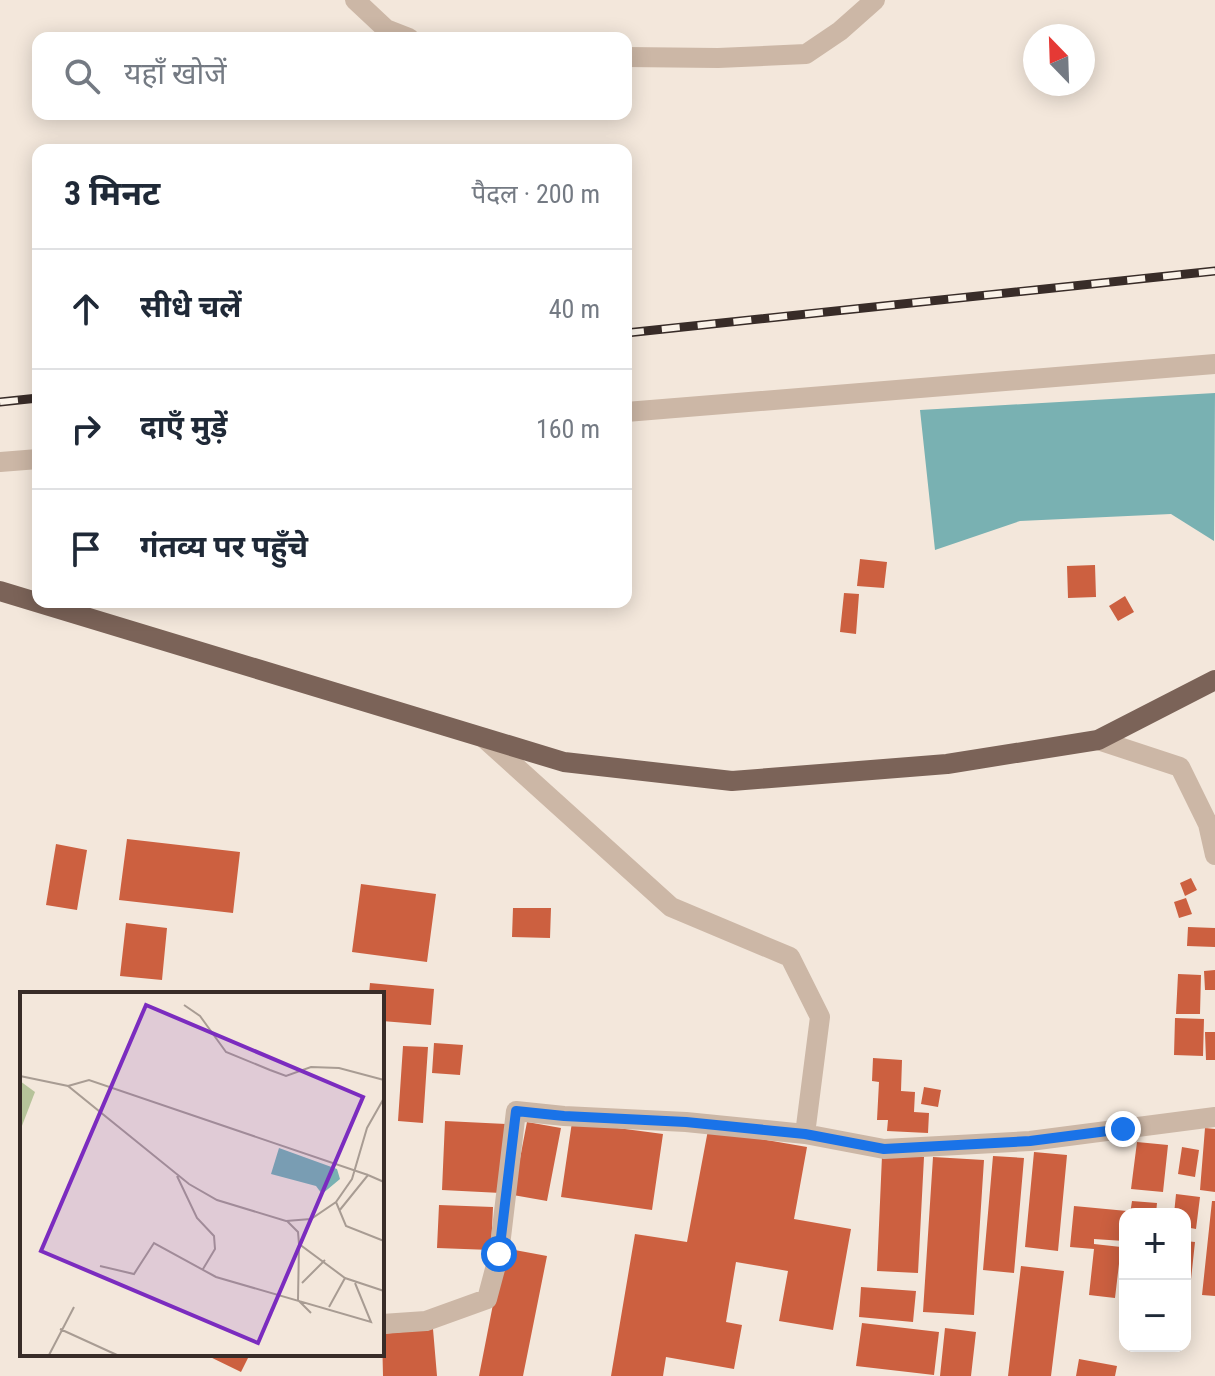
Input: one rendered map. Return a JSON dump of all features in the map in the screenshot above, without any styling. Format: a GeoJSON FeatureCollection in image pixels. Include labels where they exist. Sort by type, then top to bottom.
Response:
{"type":"FeatureCollection","features":[{"type":"Feature","properties":{"kind":"main road"},"geometry":{"type":"LineString","coordinates":[[0,591],[32,601]]}},
{"type":"Feature","properties":{"kind":"main road"},"geometry":{"type":"LineString","coordinates":[[56,608],[564,762],[732,781],[947,764],[1098,740],[1215,680]]}},
{"type":"Feature","properties":{"kind":"street"},"geometry":{"type":"LineString","coordinates":[[355,0],[386,29],[394,32]]}},
{"type":"Feature","properties":{"kind":"street"},"geometry":{"type":"LineString","coordinates":[[632,57],[718,58],[806,54],[840,31],[875,0]]}},
{"type":"Feature","properties":{"kind":"street"},"geometry":{"type":"LineString","coordinates":[[632,412],[1215,364]]}},
{"type":"Feature","properties":{"kind":"street"},"geometry":{"type":"LineString","coordinates":[[0,462],[32,459]]}},
{"type":"Feature","properties":{"kind":"street"},"geometry":{"type":"LineString","coordinates":[[484,738],[671,907],[790,957],[820,1017],[805,1134]]}},
{"type":"Feature","properties":{"kind":"street"},"geometry":{"type":"LineString","coordinates":[[1098,740],[1180,767],[1212,824],[1215,855]]}},
{"type":"Feature","properties":{"kind":"street"},"geometry":{"type":"LineString","coordinates":[[384,1324],[426,1321],[487,1299],[499,1254],[516,1111],[686,1122],[805,1134],[884,1149],[1030,1141],[1215,1117]]}},
{"type":"Feature","properties":{"kind":"water"},"geometry":{"type":"Polygon","coordinates":[[[1215,393],[1214,541],[1171,514],[1020,521],[935,550],[920,410],[1215,393]]]}},
{"type":"Feature","properties":{"kind":"building"},"geometry":{"type":"Polygon","coordinates":[[[860,559],[887,562],[884,588],[857,586],[860,559]]]}},
{"type":"Feature","properties":{"kind":"building"},"geometry":{"type":"Polygon","coordinates":[[[1095,565],[1096,597],[1068,598],[1067,566],[1095,565]]]}},
{"type":"Feature","properties":{"kind":"building"},"geometry":{"type":"Polygon","coordinates":[[[844,593],[859,594],[856,634],[840,632],[844,593]]]}},
{"type":"Feature","properties":{"kind":"building"},"geometry":{"type":"Polygon","coordinates":[[[1125,596],[1134,612],[1118,621],[1109,606],[1125,596]]]}},
{"type":"Feature","properties":{"kind":"building"},"geometry":{"type":"Polygon","coordinates":[[[127,839],[240,852],[233,913],[119,900],[127,839]]]}},
{"type":"Feature","properties":{"kind":"building"},"geometry":{"type":"Polygon","coordinates":[[[56,844],[87,850],[77,910],[46,905],[56,844]]]}},
{"type":"Feature","properties":{"kind":"building"},"geometry":{"type":"Polygon","coordinates":[[[1191,878],[1197,890],[1185,896],[1180,883],[1191,878]]]}},
{"type":"Feature","properties":{"kind":"building"},"geometry":{"type":"Polygon","coordinates":[[[361,884],[436,894],[427,962],[352,952],[361,884]]]}},
{"type":"Feature","properties":{"kind":"building"},"geometry":{"type":"Polygon","coordinates":[[[1186,898],[1192,914],[1179,918],[1174,902],[1186,898]]]}},
{"type":"Feature","properties":{"kind":"building"},"geometry":{"type":"Polygon","coordinates":[[[513,908],[551,908],[550,938],[512,937],[513,908]]]}},
{"type":"Feature","properties":{"kind":"building"},"geometry":{"type":"Polygon","coordinates":[[[126,923],[167,928],[162,980],[120,976],[126,923]]]}},
{"type":"Feature","properties":{"kind":"building"},"geometry":{"type":"Polygon","coordinates":[[[1188,927],[1215,928],[1215,947],[1187,946],[1188,927]]]}},
{"type":"Feature","properties":{"kind":"building"},"geometry":{"type":"Polygon","coordinates":[[[1215,970],[1215,990],[1205,990],[1204,971],[1215,970]]]}},
{"type":"Feature","properties":{"kind":"building"},"geometry":{"type":"Polygon","coordinates":[[[1178,974],[1201,975],[1200,1014],[1176,1014],[1178,974]]]}},
{"type":"Feature","properties":{"kind":"building"},"geometry":{"type":"Polygon","coordinates":[[[370,983],[434,989],[431,1025],[384,1021],[384,992],[369,992],[370,983]]]}},
{"type":"Feature","properties":{"kind":"building"},"geometry":{"type":"Polygon","coordinates":[[[1175,1018],[1204,1019],[1203,1056],[1174,1055],[1175,1018]]]}},
{"type":"Feature","properties":{"kind":"building"},"geometry":{"type":"Polygon","coordinates":[[[1205,1032],[1215,1032],[1215,1060],[1206,1060],[1205,1032]]]}},
{"type":"Feature","properties":{"kind":"building"},"geometry":{"type":"Polygon","coordinates":[[[434,1043],[463,1045],[460,1075],[432,1073],[434,1043]]]}},
{"type":"Feature","properties":{"kind":"building"},"geometry":{"type":"Polygon","coordinates":[[[403,1046],[428,1047],[423,1123],[398,1121],[403,1046]]]}},
{"type":"Feature","properties":{"kind":"building"},"geometry":{"type":"Polygon","coordinates":[[[873,1058],[902,1060],[901,1091],[915,1092],[914,1112],[929,1113],[928,1133],[887,1131],[888,1120],[877,1120],[879,1082],[872,1081],[873,1058]]]}},
{"type":"Feature","properties":{"kind":"building"},"geometry":{"type":"Polygon","coordinates":[[[924,1087],[941,1090],[938,1107],[921,1104],[924,1087]]]}},
{"type":"Feature","properties":{"kind":"building"},"geometry":{"type":"Polygon","coordinates":[[[445,1121],[506,1124],[501,1193],[442,1190],[445,1121]]]}},
{"type":"Feature","properties":{"kind":"building"},"geometry":{"type":"Polygon","coordinates":[[[527,1122],[561,1128],[547,1201],[513,1195],[527,1122]]]}},
{"type":"Feature","properties":{"kind":"building"},"geometry":{"type":"Polygon","coordinates":[[[572,1122],[663,1134],[652,1210],[561,1197],[572,1122]]]}},
{"type":"Feature","properties":{"kind":"building"},"geometry":{"type":"Polygon","coordinates":[[[1205,1128],[1215,1129],[1215,1192],[1200,1190],[1205,1128]]]}},
{"type":"Feature","properties":{"kind":"building"},"geometry":{"type":"Polygon","coordinates":[[[708,1130],[807,1147],[794,1219],[851,1229],[833,1330],[779,1321],[788,1271],[736,1262],[726,1322],[742,1325],[734,1369],[666,1357],[663,1376],[611,1376],[635,1234],[687,1242],[708,1130]]]}},
{"type":"Feature","properties":{"kind":"building"},"geometry":{"type":"Polygon","coordinates":[[[1137,1142],[1168,1145],[1163,1192],[1131,1189],[1137,1142]]]}},
{"type":"Feature","properties":{"kind":"building"},"geometry":{"type":"Polygon","coordinates":[[[1182,1147],[1199,1150],[1195,1177],[1178,1174],[1182,1147]]]}},
{"type":"Feature","properties":{"kind":"building"},"geometry":{"type":"Polygon","coordinates":[[[1034,1152],[1067,1155],[1058,1251],[1025,1247],[1034,1152]]]}},
{"type":"Feature","properties":{"kind":"building"},"geometry":{"type":"Polygon","coordinates":[[[882,1156],[924,1157],[918,1273],[877,1271],[882,1156]]]}},
{"type":"Feature","properties":{"kind":"building"},"geometry":{"type":"Polygon","coordinates":[[[993,1156],[1024,1158],[1014,1273],[983,1270],[993,1156]]]}},
{"type":"Feature","properties":{"kind":"building"},"geometry":{"type":"Polygon","coordinates":[[[933,1157],[984,1160],[974,1315],[923,1312],[933,1157]]]}},
{"type":"Feature","properties":{"kind":"building"},"geometry":{"type":"Polygon","coordinates":[[[1176,1194],[1200,1197],[1196,1229],[1191,1228],[1191,1208],[1175,1208],[1176,1194]]]}},
{"type":"Feature","properties":{"kind":"building"},"geometry":{"type":"Polygon","coordinates":[[[1132,1201],[1157,1203],[1157,1208],[1131,1208],[1132,1201]]]}},
{"type":"Feature","properties":{"kind":"building"},"geometry":{"type":"Polygon","coordinates":[[[1212,1201],[1215,1201],[1215,1296],[1202,1295],[1212,1201]]]}},
{"type":"Feature","properties":{"kind":"building"},"geometry":{"type":"Polygon","coordinates":[[[439,1205],[493,1207],[491,1250],[437,1248],[439,1205]]]}},
{"type":"Feature","properties":{"kind":"building"},"geometry":{"type":"Polygon","coordinates":[[[1074,1206],[1119,1210],[1119,1241],[1094,1239],[1094,1244],[1119,1247],[1115,1298],[1089,1295],[1094,1249],[1070,1247],[1074,1206]]]}},
{"type":"Feature","properties":{"kind":"building"},"geometry":{"type":"Polygon","coordinates":[[[1191,1242],[1195,1242],[1191,1279],[1191,1242]]]}},
{"type":"Feature","properties":{"kind":"building"},"geometry":{"type":"Polygon","coordinates":[[[504,1248],[547,1256],[523,1376],[479,1376],[504,1248]]]}},
{"type":"Feature","properties":{"kind":"building"},"geometry":{"type":"Polygon","coordinates":[[[1021,1266],[1064,1271],[1051,1376],[1008,1376],[1021,1266]]]}},
{"type":"Feature","properties":{"kind":"building"},"geometry":{"type":"Polygon","coordinates":[[[861,1287],[916,1291],[913,1322],[859,1317],[861,1287]]]}},
{"type":"Feature","properties":{"kind":"building"},"geometry":{"type":"Polygon","coordinates":[[[862,1323],[939,1332],[934,1375],[856,1366],[862,1323]]]}},
{"type":"Feature","properties":{"kind":"building"},"geometry":{"type":"Polygon","coordinates":[[[945,1328],[976,1332],[971,1376],[940,1376],[945,1328]]]}},
{"type":"Feature","properties":{"kind":"building"},"geometry":{"type":"Polygon","coordinates":[[[433,1329],[437,1376],[383,1376],[384,1334],[433,1329]]]}},
{"type":"Feature","properties":{"kind":"building"},"geometry":{"type":"Polygon","coordinates":[[[208,1356],[249,1356],[241,1372],[208,1356]]]}},
{"type":"Feature","properties":{"kind":"building"},"geometry":{"type":"Polygon","coordinates":[[[1079,1359],[1117,1366],[1115,1376],[1076,1376],[1079,1359]]]}},
{"type":"Feature","properties":{"kind":"railway"},"geometry":{"type":"LineString","coordinates":[[632,332],[1215,271]]}},
{"type":"Feature","properties":{"kind":"railway"},"geometry":{"type":"LineString","coordinates":[[0,402],[32,399]]}},
{"type":"Feature","properties":{"kind":"route"},"geometry":{"type":"LineString","coordinates":[[499,1254],[516,1111],[686,1122],[805,1134],[884,1149],[1030,1141],[1123,1129]]}}]}
